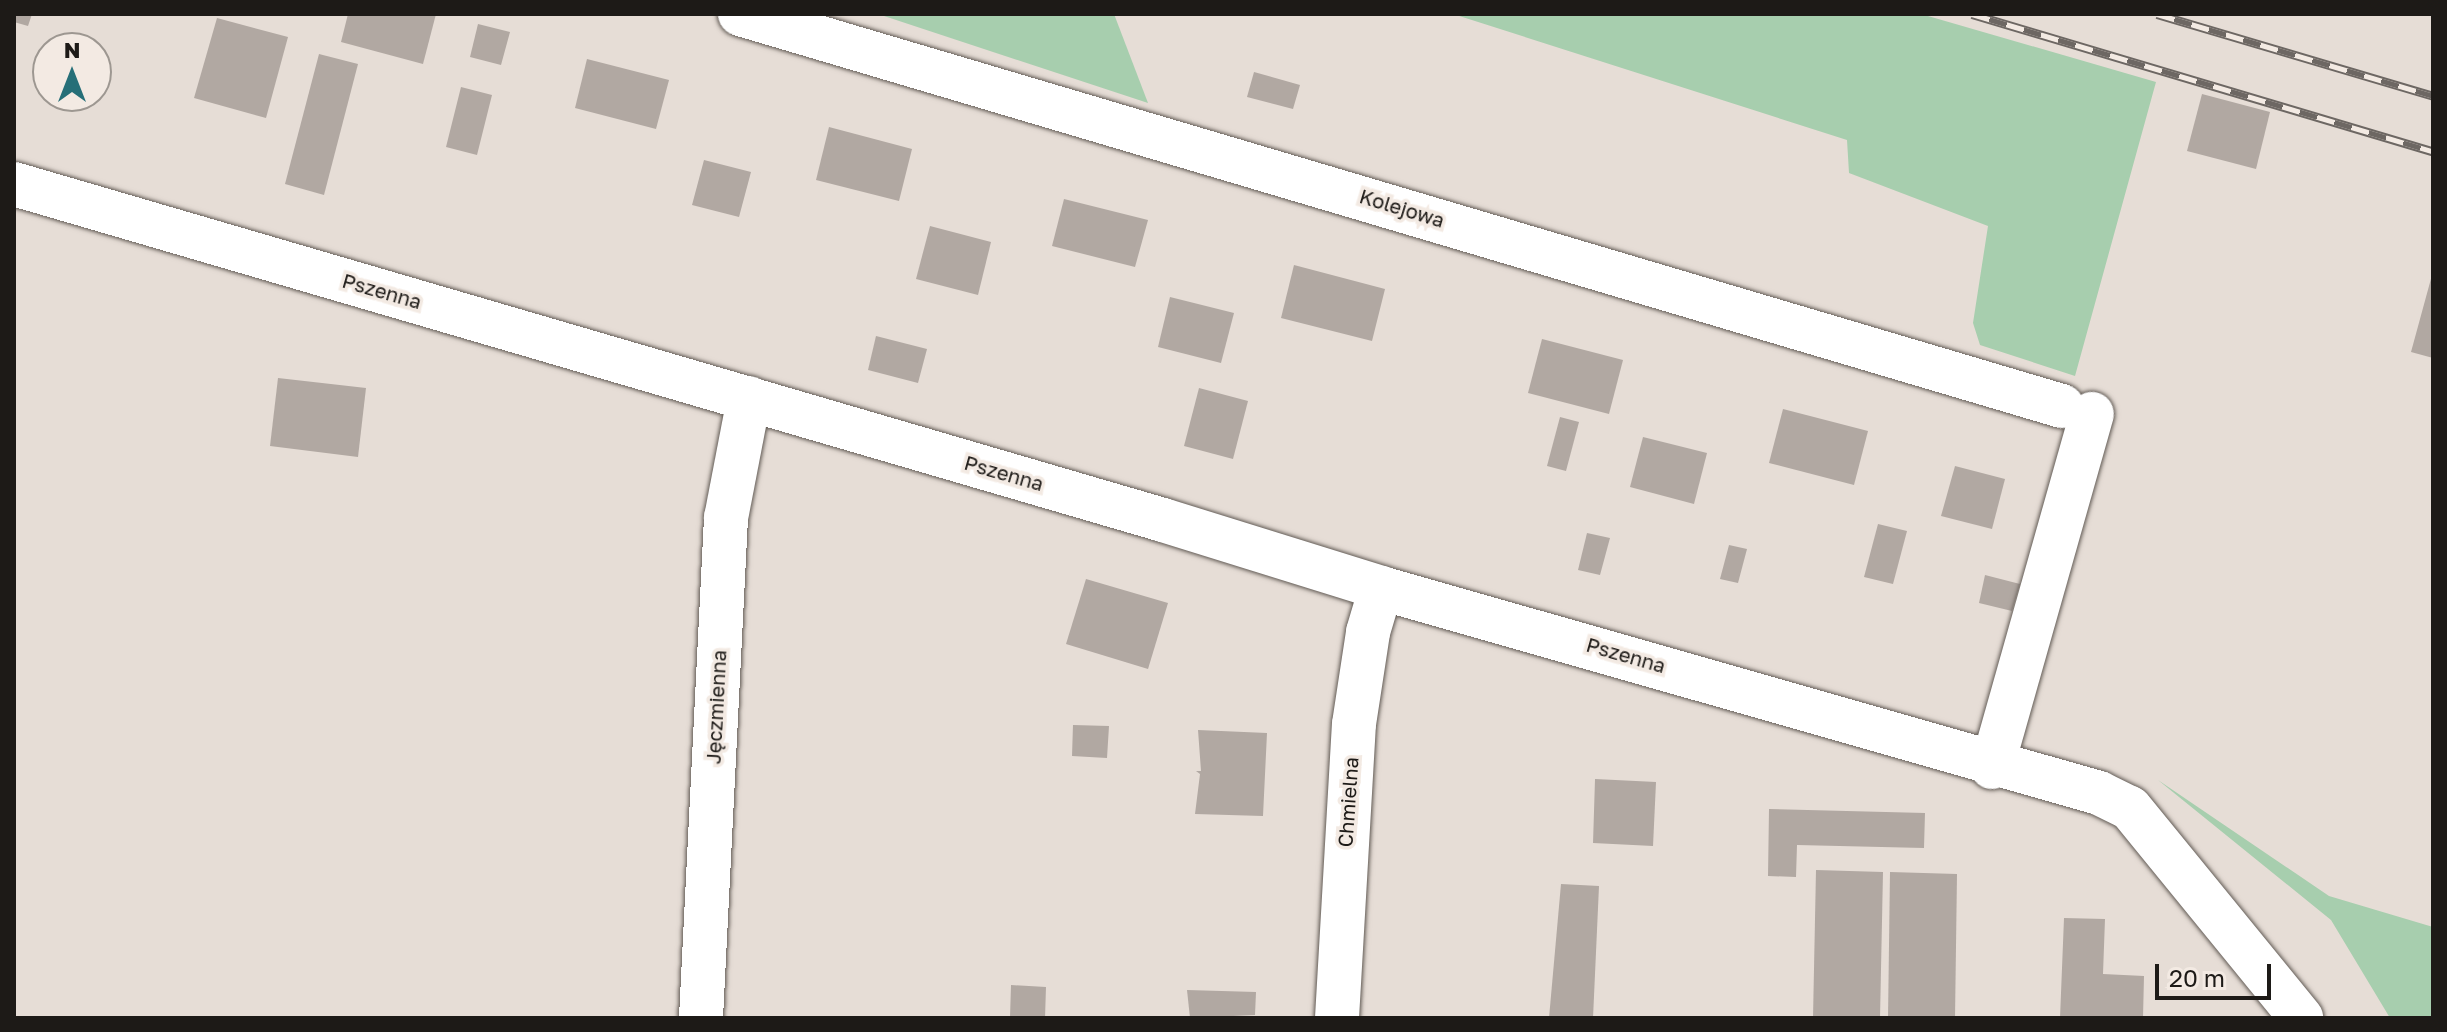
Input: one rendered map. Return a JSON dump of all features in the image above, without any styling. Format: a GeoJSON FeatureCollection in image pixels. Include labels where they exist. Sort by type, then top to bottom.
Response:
{"type":"FeatureCollection","features":[{"type":"Feature","properties":{"kind":"street","name":"Kolejowa"},"geometry":{"type":"LineString","coordinates":[[740,14],[2077,410],[1992,767]]}},
{"type":"Feature","properties":{"kind":"street","name":"Pszenna"},"geometry":{"type":"LineString","coordinates":[[14,184],[749,398],[1381,588],[1633,657],[1992,767],[2099,793],[2130,808],[2301,1018]]}},
{"type":"Feature","properties":{"kind":"street","name":"Jęczmienna"},"geometry":{"type":"LineString","coordinates":[[701,1018],[726,518],[749,398]]}},
{"type":"Feature","properties":{"kind":"street","name":"Chmielna"},"geometry":{"type":"LineString","coordinates":[[1337,1018],[1354,724],[1368,632],[1381,588]]}},
{"type":"Feature","properties":{"kind":"green space"},"geometry":{"type":"Polygon","coordinates":[[[878,14],[1114,14],[1148,103],[878,14]]]}},
{"type":"Feature","properties":{"kind":"green space"},"geometry":{"type":"Polygon","coordinates":[[[1453,14],[1921,14],[2156,82],[2075,376],[1980,345],[1973,323],[1988,226],[1849,173],[1847,140],[1453,14]]]}},
{"type":"Feature","properties":{"kind":"green space"},"geometry":{"type":"Polygon","coordinates":[[[2158,780],[2329,896],[2433,927],[2433,1018],[2390,1018],[2331,920],[2158,780]]]}},
{"type":"Feature","properties":{"kind":"building"},"geometry":{"type":"Polygon","coordinates":[[[14,14],[32,14],[28,26],[14,22],[14,14]]]}},
{"type":"Feature","properties":{"kind":"building"},"geometry":{"type":"Polygon","coordinates":[[[348,14],[436,14],[423,64],[341,42],[348,14]]]}},
{"type":"Feature","properties":{"kind":"building"},"geometry":{"type":"Polygon","coordinates":[[[217,18],[288,37],[266,118],[194,98],[217,18]]]}},
{"type":"Feature","properties":{"kind":"building"},"geometry":{"type":"Polygon","coordinates":[[[478,24],[510,32],[501,65],[470,57],[478,24]]]}},
{"type":"Feature","properties":{"kind":"building"},"geometry":{"type":"Polygon","coordinates":[[[319,54],[358,64],[324,195],[285,184],[319,54]]]}},
{"type":"Feature","properties":{"kind":"building"},"geometry":{"type":"Polygon","coordinates":[[[587,59],[669,80],[656,129],[575,108],[587,59]]]}},
{"type":"Feature","properties":{"kind":"building"},"geometry":{"type":"Polygon","coordinates":[[[1254,72],[1300,85],[1293,109],[1247,97],[1254,72]]]}},
{"type":"Feature","properties":{"kind":"building"},"geometry":{"type":"Polygon","coordinates":[[[461,87],[492,95],[477,155],[446,147],[461,87]]]}},
{"type":"Feature","properties":{"kind":"building"},"geometry":{"type":"Polygon","coordinates":[[[2202,94],[2270,112],[2256,169],[2187,151],[2202,94]]]}},
{"type":"Feature","properties":{"kind":"building"},"geometry":{"type":"Polygon","coordinates":[[[829,127],[912,149],[899,201],[816,180],[829,127]]]}},
{"type":"Feature","properties":{"kind":"building"},"geometry":{"type":"Polygon","coordinates":[[[704,160],[751,172],[739,217],[692,205],[704,160]]]}},
{"type":"Feature","properties":{"kind":"building"},"geometry":{"type":"Polygon","coordinates":[[[1064,199],[1148,220],[1135,267],[1052,246],[1064,199]]]}},
{"type":"Feature","properties":{"kind":"building"},"geometry":{"type":"Polygon","coordinates":[[[930,226],[991,242],[978,295],[916,279],[930,226]]]}},
{"type":"Feature","properties":{"kind":"building"},"geometry":{"type":"Polygon","coordinates":[[[1294,265],[1385,289],[1372,341],[1281,318],[1294,265]]]}},
{"type":"Feature","properties":{"kind":"building"},"geometry":{"type":"Polygon","coordinates":[[[2433,276],[2433,358],[2411,352],[2433,276]]]}},
{"type":"Feature","properties":{"kind":"building"},"geometry":{"type":"Polygon","coordinates":[[[1170,297],[1234,313],[1221,363],[1158,347],[1170,297]]]}},
{"type":"Feature","properties":{"kind":"building"},"geometry":{"type":"Polygon","coordinates":[[[876,336],[927,349],[918,383],[868,370],[876,336]]]}},
{"type":"Feature","properties":{"kind":"building"},"geometry":{"type":"Polygon","coordinates":[[[1542,339],[1623,360],[1609,414],[1528,393],[1542,339]]]}},
{"type":"Feature","properties":{"kind":"building"},"geometry":{"type":"Polygon","coordinates":[[[278,378],[366,388],[358,457],[270,446],[278,378]]]}},
{"type":"Feature","properties":{"kind":"building"},"geometry":{"type":"Polygon","coordinates":[[[1199,388],[1248,401],[1233,459],[1184,446],[1199,388]]]}},
{"type":"Feature","properties":{"kind":"building"},"geometry":{"type":"Polygon","coordinates":[[[1783,409],[1868,431],[1854,485],[1769,463],[1783,409]]]}},
{"type":"Feature","properties":{"kind":"building"},"geometry":{"type":"Polygon","coordinates":[[[1560,417],[1579,422],[1566,471],[1547,466],[1560,417]]]}},
{"type":"Feature","properties":{"kind":"building"},"geometry":{"type":"Polygon","coordinates":[[[1643,437],[1707,453],[1694,504],[1630,487],[1643,437]]]}},
{"type":"Feature","properties":{"kind":"building"},"geometry":{"type":"Polygon","coordinates":[[[1955,466],[2005,479],[1992,529],[1941,516],[1955,466]]]}},
{"type":"Feature","properties":{"kind":"building"},"geometry":{"type":"Polygon","coordinates":[[[1878,524],[1907,531],[1893,584],[1864,577],[1878,524]]]}},
{"type":"Feature","properties":{"kind":"building"},"geometry":{"type":"Polygon","coordinates":[[[1587,533],[1610,538],[1600,575],[1578,570],[1587,533]]]}},
{"type":"Feature","properties":{"kind":"building"},"geometry":{"type":"Polygon","coordinates":[[[1729,545],[1747,549],[1738,583],[1720,579],[1729,545]]]}},
{"type":"Feature","properties":{"kind":"building"},"geometry":{"type":"Polygon","coordinates":[[[1985,575],[2020,584],[2012,611],[1979,603],[1985,575]]]}},
{"type":"Feature","properties":{"kind":"building"},"geometry":{"type":"Polygon","coordinates":[[[1086,579],[1168,603],[1148,669],[1066,644],[1086,579]]]}},
{"type":"Feature","properties":{"kind":"building"},"geometry":{"type":"Polygon","coordinates":[[[1073,725],[1109,726],[1107,758],[1072,756],[1073,725]]]}},
{"type":"Feature","properties":{"kind":"building"},"geometry":{"type":"Polygon","coordinates":[[[1198,730],[1267,733],[1263,816],[1195,814],[1200,774],[1196,771],[1201,771],[1198,730]]]}},
{"type":"Feature","properties":{"kind":"building"},"geometry":{"type":"Polygon","coordinates":[[[1595,779],[1656,782],[1653,846],[1593,843],[1595,779]]]}},
{"type":"Feature","properties":{"kind":"building"},"geometry":{"type":"Polygon","coordinates":[[[1769,809],[1925,813],[1924,848],[1797,845],[1796,877],[1768,876],[1769,809]]]}},
{"type":"Feature","properties":{"kind":"building"},"geometry":{"type":"Polygon","coordinates":[[[1816,870],[1883,872],[1880,1018],[1813,1018],[1816,870]]]}},
{"type":"Feature","properties":{"kind":"building"},"geometry":{"type":"Polygon","coordinates":[[[1890,872],[1957,874],[1955,1018],[1888,1018],[1890,872]]]}},
{"type":"Feature","properties":{"kind":"building"},"geometry":{"type":"Polygon","coordinates":[[[1561,884],[1599,886],[1593,1018],[1549,1018],[1561,884]]]}},
{"type":"Feature","properties":{"kind":"building"},"geometry":{"type":"Polygon","coordinates":[[[2064,918],[2105,919],[2103,974],[2144,976],[2143,1018],[2060,1018],[2064,918]]]}},
{"type":"Feature","properties":{"kind":"building"},"geometry":{"type":"Polygon","coordinates":[[[1011,985],[1046,987],[1045,1018],[1010,1018],[1011,985]]]}},
{"type":"Feature","properties":{"kind":"building"},"geometry":{"type":"Polygon","coordinates":[[[1187,990],[1256,992],[1255,1015],[1190,1018],[1187,990]]]}},
{"type":"Feature","properties":{"kind":"railway"},"geometry":{"type":"LineString","coordinates":[[1972,14],[2433,151]]}},
{"type":"Feature","properties":{"kind":"railway"},"geometry":{"type":"LineString","coordinates":[[2157,14],[2433,96]]}}]}
